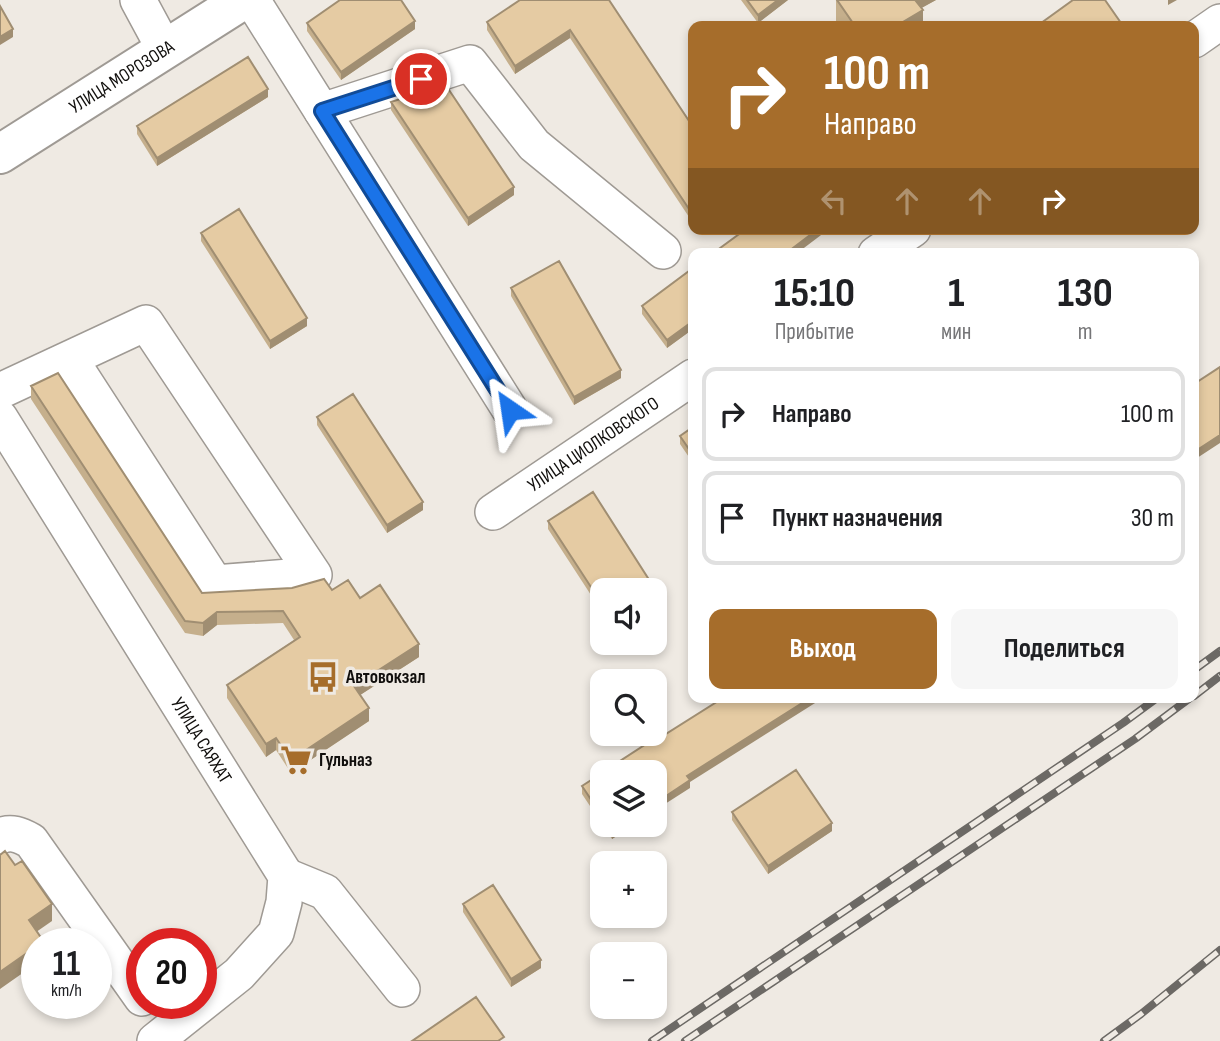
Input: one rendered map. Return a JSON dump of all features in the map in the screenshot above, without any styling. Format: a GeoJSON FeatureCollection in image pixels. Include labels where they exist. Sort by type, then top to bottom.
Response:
{"type":"FeatureCollection","features":[{"type":"Feature","properties":{"kind":"main road","name":"УЛИЦА МОРОЗОВА"},"geometry":{"type":"LineString","coordinates":[[0,154],[243,0]]}},
{"type":"Feature","properties":{"kind":"street"},"geometry":{"type":"LineString","coordinates":[[138,0],[165,50]]}},
{"type":"Feature","properties":{"kind":"street"},"geometry":{"type":"LineString","coordinates":[[252,0],[510,410]]}},
{"type":"Feature","properties":{"kind":"street"},"geometry":{"type":"LineString","coordinates":[[1199,37],[1220,22]]}},
{"type":"Feature","properties":{"kind":"street"},"geometry":{"type":"LineString","coordinates":[[322,111],[470,63],[534,145],[663,251]]}},
{"type":"Feature","properties":{"kind":"street"},"geometry":{"type":"LineString","coordinates":[[885,248],[904,235]]}},
{"type":"Feature","properties":{"kind":"street"},"geometry":{"type":"LineString","coordinates":[[0,391],[146,323],[314,575],[215,583],[70,359]]}},
{"type":"Feature","properties":{"kind":"street","name":"УЛИЦА ЦИОЛКОВСКОГО"},"geometry":{"type":"LineString","coordinates":[[493,512],[688,380]]}},
{"type":"Feature","properties":{"kind":"street","name":"УЛИЦА САЯХАТ"},"geometry":{"type":"LineString","coordinates":[[0,418],[286,876]]}},
{"type":"Feature","properties":{"kind":"street"},"geometry":{"type":"LineString","coordinates":[[0,836],[17,834],[30,841],[126,976]]}},
{"type":"Feature","properties":{"kind":"street"},"geometry":{"type":"LineString","coordinates":[[153,1019],[161,1037],[239,974],[275,933],[284,902],[286,876],[325,892],[402,989]]}},
{"type":"Feature","properties":{"kind":"building"},"geometry":{"type":"Polygon","coordinates":[[[340,0],[401,0],[415,21],[341,72],[307,23],[340,0]]]}},
{"type":"Feature","properties":{"kind":"building"},"geometry":{"type":"Polygon","coordinates":[[[520,0],[609,0],[688,119],[688,207],[570,30],[515,66],[487,22],[520,0]]]}},
{"type":"Feature","properties":{"kind":"building"},"geometry":{"type":"Polygon","coordinates":[[[747,0],[778,0],[758,15],[747,0]]]}},
{"type":"Feature","properties":{"kind":"building"},"geometry":{"type":"Polygon","coordinates":[[[837,0],[915,0],[923,10],[904,21],[852,21],[837,0]]]}},
{"type":"Feature","properties":{"kind":"building"},"geometry":{"type":"Polygon","coordinates":[[[1073,0],[1105,0],[1120,21],[1044,21],[1073,0]]]}},
{"type":"Feature","properties":{"kind":"building"},"geometry":{"type":"Polygon","coordinates":[[[0,6],[13,29],[0,37],[0,6]]]}},
{"type":"Feature","properties":{"kind":"building"},"geometry":{"type":"Polygon","coordinates":[[[248,57],[268,89],[157,158],[137,126],[248,57]]]}},
{"type":"Feature","properties":{"kind":"building"},"geometry":{"type":"Polygon","coordinates":[[[445,84],[514,187],[468,218],[391,102],[445,84]]]}},
{"type":"Feature","properties":{"kind":"building"},"geometry":{"type":"Polygon","coordinates":[[[239,209],[307,318],[270,341],[201,233],[239,209]]]}},
{"type":"Feature","properties":{"kind":"building"},"geometry":{"type":"Polygon","coordinates":[[[738,235],[810,235],[793,248],[720,248],[738,235]]]}},
{"type":"Feature","properties":{"kind":"building"},"geometry":{"type":"Polygon","coordinates":[[[559,261],[621,370],[574,397],[511,288],[559,261]]]}},
{"type":"Feature","properties":{"kind":"building"},"geometry":{"type":"Polygon","coordinates":[[[688,272],[688,325],[667,340],[642,306],[688,272]]]}},
{"type":"Feature","properties":{"kind":"building"},"geometry":{"type":"Polygon","coordinates":[[[1220,367],[1220,435],[1199,449],[1199,381],[1220,367]]]}},
{"type":"Feature","properties":{"kind":"building"},"geometry":{"type":"Polygon","coordinates":[[[58,373],[202,593],[292,588],[324,579],[332,590],[348,580],[360,598],[380,585],[419,644],[354,686],[369,708],[291,760],[276,738],[266,744],[227,685],[300,637],[283,611],[217,612],[203,623],[185,621],[31,386],[58,373]]]}},
{"type":"Feature","properties":{"kind":"building"},"geometry":{"type":"Polygon","coordinates":[[[353,394],[423,502],[387,525],[317,417],[353,394]]]}},
{"type":"Feature","properties":{"kind":"building"},"geometry":{"type":"Polygon","coordinates":[[[688,430],[688,448],[680,436],[688,430]]]}},
{"type":"Feature","properties":{"kind":"building"},"geometry":{"type":"Polygon","coordinates":[[[593,492],[648,578],[590,578],[590,586],[548,521],[593,492]]]}},
{"type":"Feature","properties":{"kind":"building"},"geometry":{"type":"Polygon","coordinates":[[[715,703],[802,703],[687,776],[690,780],[667,795],[667,760],[621,760],[643,746],[667,746],[667,733],[715,703]]]}},
{"type":"Feature","properties":{"kind":"building"},"geometry":{"type":"Polygon","coordinates":[[[796,770],[832,823],[768,866],[732,812],[796,770]]]}},
{"type":"Feature","properties":{"kind":"building"},"geometry":{"type":"Polygon","coordinates":[[[590,781],[590,798],[582,786],[590,781]]]}},
{"type":"Feature","properties":{"kind":"building"},"geometry":{"type":"Polygon","coordinates":[[[5,851],[15,865],[22,861],[52,904],[29,920],[34,928],[21,928],[21,957],[0,972],[0,855],[5,851]]]}},
{"type":"Feature","properties":{"kind":"building"},"geometry":{"type":"Polygon","coordinates":[[[493,885],[541,960],[511,979],[463,904],[493,885]]]}},
{"type":"Feature","properties":{"kind":"building"},"geometry":{"type":"Polygon","coordinates":[[[476,997],[504,1037],[498,1041],[412,1041],[476,997]]]}},
{"type":"Feature","properties":{"kind":"railway"},"geometry":{"type":"LineString","coordinates":[[1199,666],[1220,651]]}},
{"type":"Feature","properties":{"kind":"railway"},"geometry":{"type":"LineString","coordinates":[[1199,692],[1220,676]]}},
{"type":"Feature","properties":{"kind":"railway"},"geometry":{"type":"LineString","coordinates":[[652,1041],[1150,703]]}},
{"type":"Feature","properties":{"kind":"railway"},"geometry":{"type":"LineString","coordinates":[[685,1041],[1135,739],[1183,703]]}},
{"type":"Feature","properties":{"kind":"railway"},"geometry":{"type":"LineString","coordinates":[[1104,1041],[1220,950]]}},
{"type":"Feature","properties":{"kind":"place","name":"Автовокзал"},"geometry":{"type":"Point","coordinates":[323,677]}},
{"type":"Feature","properties":{"kind":"place","name":"Гульназ"},"geometry":{"type":"Point","coordinates":[296,760]}},
{"type":"Feature","properties":{"kind":"route"},"geometry":{"type":"LineString","coordinates":[[421,79],[322,111],[510,410]]}}]}
